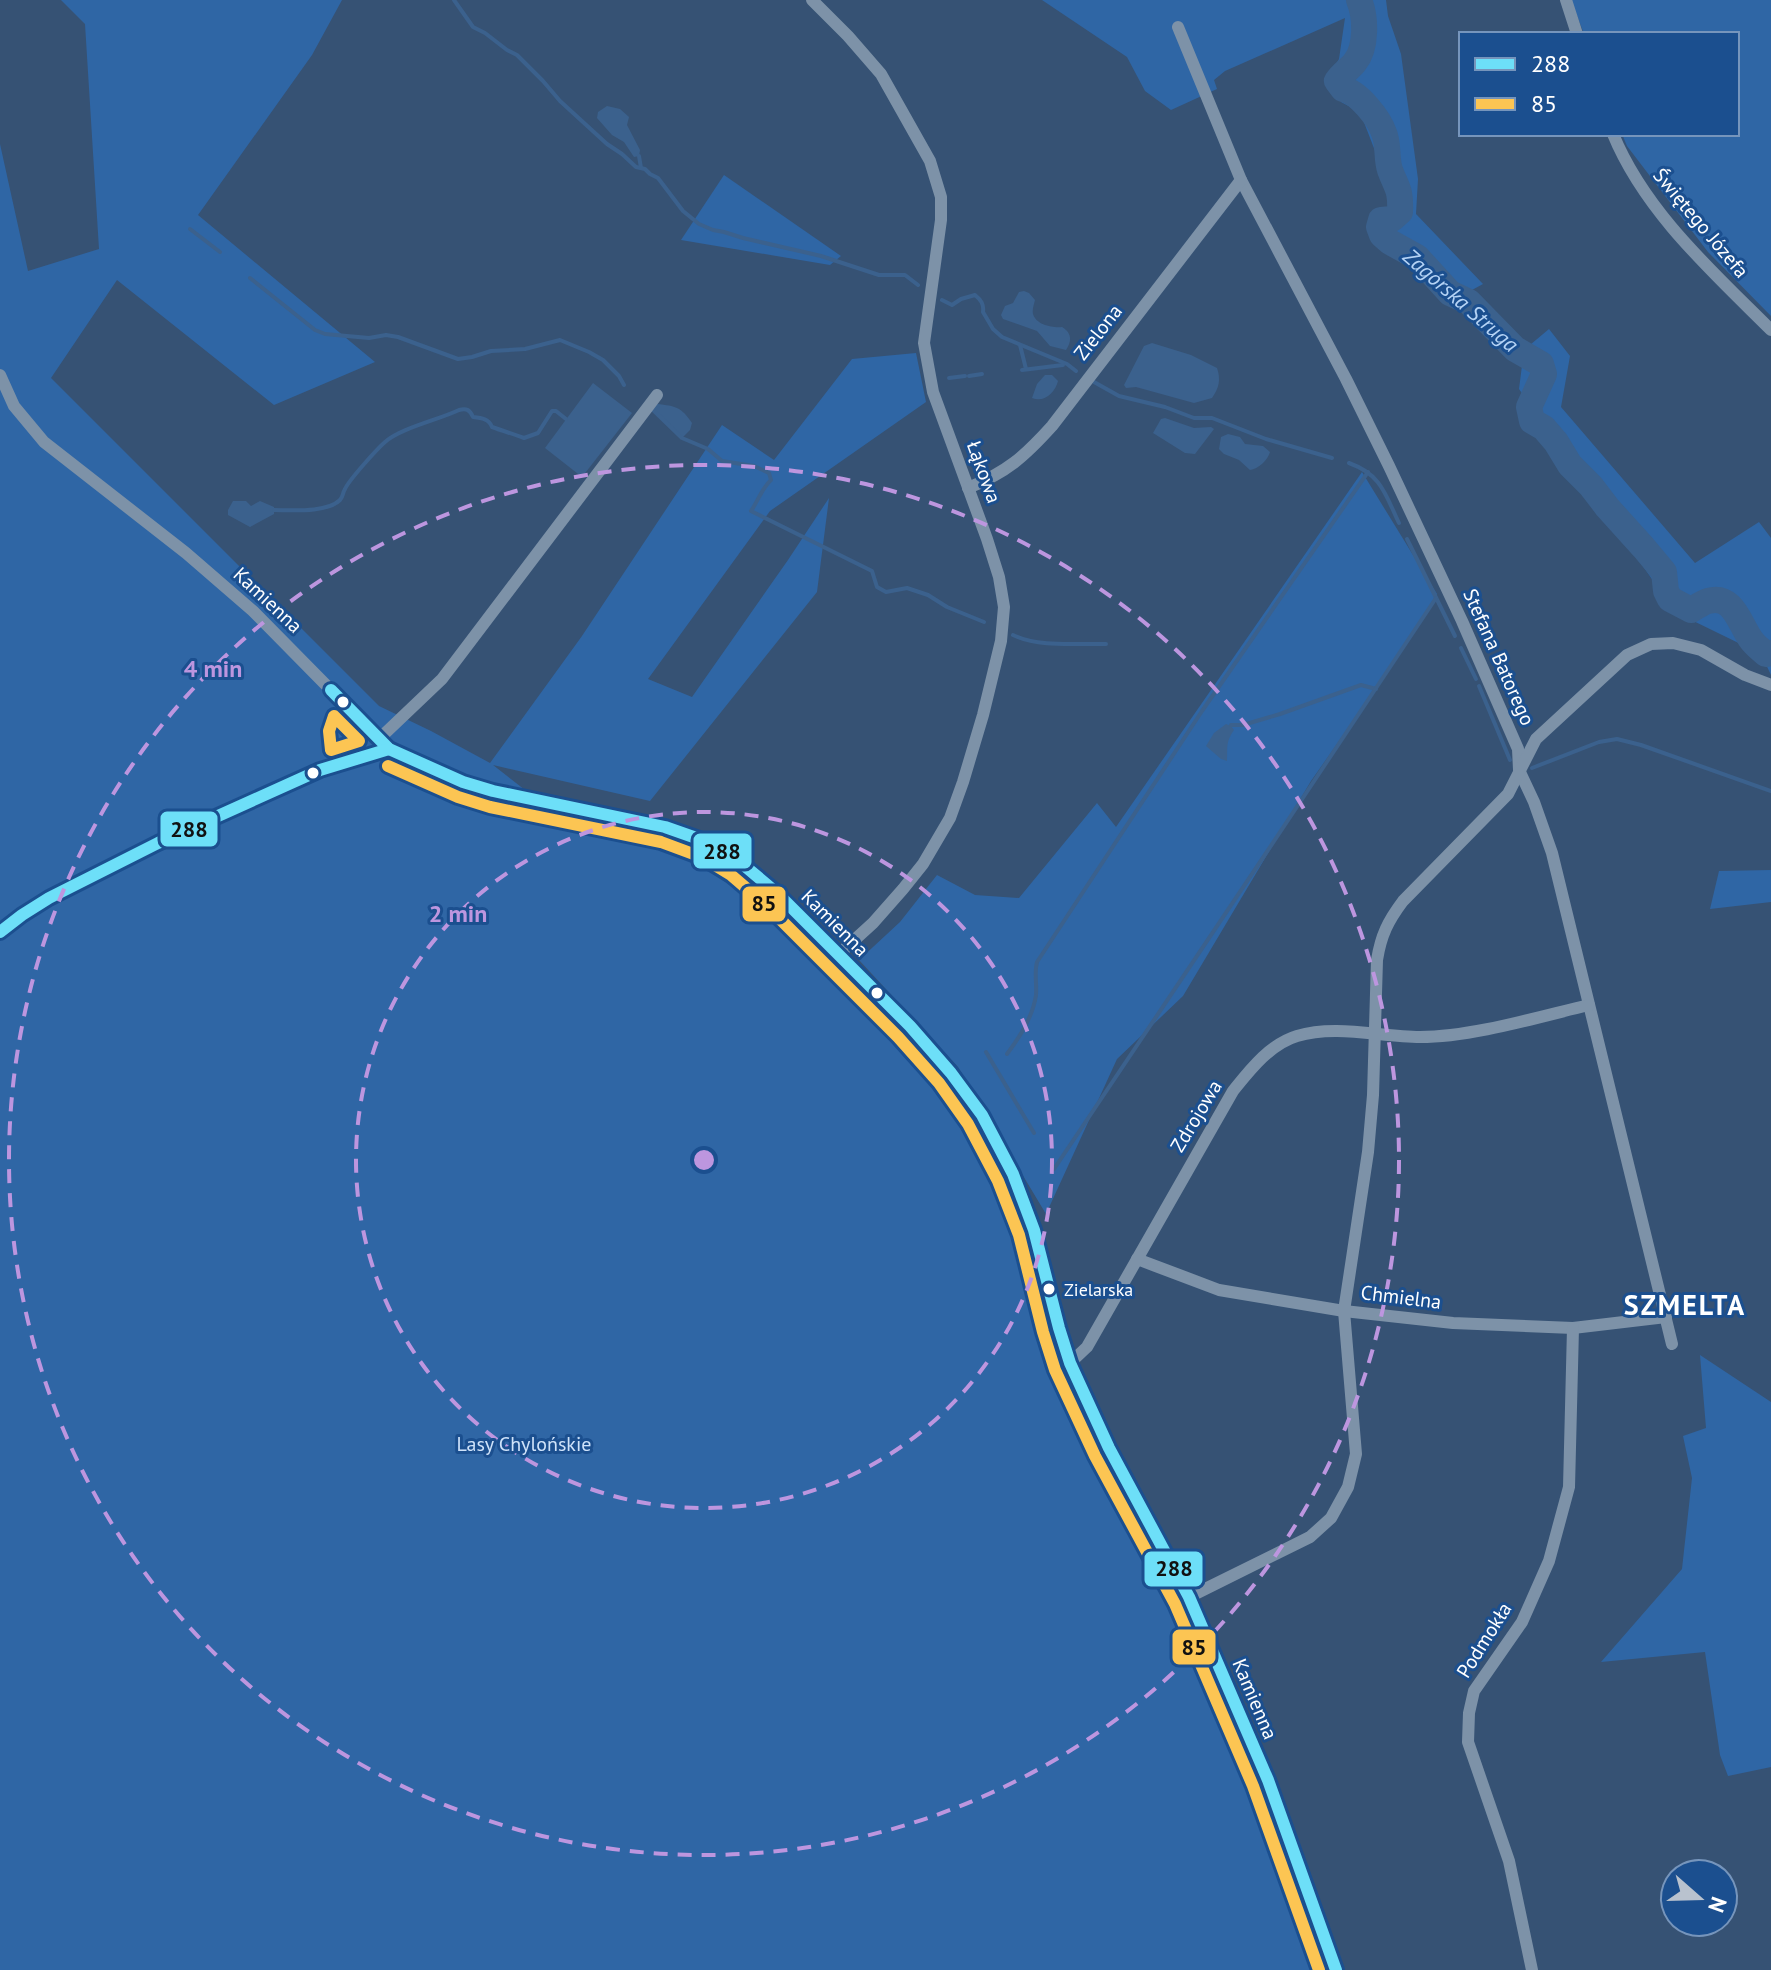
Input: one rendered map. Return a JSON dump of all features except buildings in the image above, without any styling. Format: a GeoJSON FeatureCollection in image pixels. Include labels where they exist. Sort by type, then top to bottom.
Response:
{"type":"FeatureCollection","features":[{"type":"Feature","properties":{"kind":"street","name":"Łąkowa"},"geometry":{"type":"LineString","coordinates":[[812,0],[881,74],[930,161],[941,197],[941,220],[924,343],[933,392],[999,577],[1004,607],[1001,641],[983,715],[950,818],[930,852],[893,901],[839,954]]}},
{"type":"Feature","properties":{"kind":"street"},"geometry":{"type":"LineString","coordinates":[[1566,0],[1576,32]]}},
{"type":"Feature","properties":{"kind":"street","name":"Stefana Batorego"},"geometry":{"type":"LineString","coordinates":[[1178,27],[1241,180],[1346,379],[1462,621],[1518,749],[1519,770],[1552,853],[1672,1344]]}},
{"type":"Feature","properties":{"kind":"street","name":"Świętego Józefa"},"geometry":{"type":"LineString","coordinates":[[1614,136],[1636,178],[1663,216],[1706,265],[1771,330]]}},
{"type":"Feature","properties":{"kind":"street","name":"Zielona"},"geometry":{"type":"LineString","coordinates":[[968,488],[995,477],[1027,453],[1044,435],[1241,180]]}},
{"type":"Feature","properties":{"kind":"street","name":"Kamienna"},"geometry":{"type":"LineString","coordinates":[[0,375],[14,406],[44,442],[186,553],[253,611],[384,744],[463,782],[665,827],[702,840],[740,862],[778,894],[839,954],[951,1073],[982,1115],[1013,1174],[1034,1230],[1070,1363],[1109,1448],[1189,1597],[1268,1780],[1336,1970]]}},
{"type":"Feature","properties":{"kind":"street"},"geometry":{"type":"LineString","coordinates":[[0,932],[49,898],[86,878],[320,770],[384,744],[442,679],[657,395]]}},
{"type":"Feature","properties":{"kind":"street"},"geometry":{"type":"LineString","coordinates":[[1189,1597],[1310,1537],[1331,1518],[1348,1487],[1356,1454],[1344,1311],[1368,1152],[1377,960],[1380,938],[1391,916],[1508,794],[1536,739],[1627,655],[1651,644],[1673,643],[1701,650],[1745,675],[1771,685]]}},
{"type":"Feature","properties":{"kind":"street","name":"Zdrojowa"},"geometry":{"type":"LineString","coordinates":[[1070,1363],[1087,1347],[1233,1091],[1276,1046],[1295,1036],[1324,1030],[1422,1037],[1473,1031],[1589,1005]]}},
{"type":"Feature","properties":{"kind":"street","name":"Chmielna"},"geometry":{"type":"LineString","coordinates":[[1137,1259],[1219,1290],[1344,1311],[1453,1323],[1573,1328],[1666,1317]]}},
{"type":"Feature","properties":{"kind":"street","name":"Podmokła"},"geometry":{"type":"LineString","coordinates":[[1532,1970],[1509,1861],[1468,1742],[1469,1713],[1474,1691],[1522,1622],[1549,1561],[1569,1487],[1573,1328]]}},
{"type":"Feature","properties":{"kind":"green space","name":"Lasy Chylońskie"},"geometry":{"type":"Polygon","coordinates":[[[61,0],[342,0],[312,55],[198,215],[375,362],[274,405],[117,280],[51,378],[379,706],[490,763],[582,636],[722,425],[774,460],[852,359],[916,353],[926,402],[770,511],[648,679],[692,697],[829,498],[817,592],[650,801],[493,765],[557,815],[673,845],[768,912],[948,1097],[992,1159],[1045,1368],[1174,1606],[1322,1970],[0,1970],[0,144],[28,271],[99,249],[85,24],[61,0]]]}},
{"type":"Feature","properties":{"kind":"green space"},"geometry":{"type":"Polygon","coordinates":[[[1042,0],[1386,0],[1401,54],[1418,179],[1416,214],[1483,284],[1472,290],[1428,276],[1387,230],[1391,194],[1360,112],[1341,102],[1328,78],[1339,59],[1345,18],[1225,71],[1214,80],[1217,89],[1171,110],[1145,91],[1127,57],[1042,0]]]}},
{"type":"Feature","properties":{"kind":"green space"},"geometry":{"type":"Polygon","coordinates":[[[1571,0],[1771,0],[1771,316],[1708,252],[1627,146],[1623,136],[1739,136],[1739,32],[1583,32],[1571,0]]]}},
{"type":"Feature","properties":{"kind":"green space"},"geometry":{"type":"Polygon","coordinates":[[[724,175],[841,256],[830,265],[681,240],[724,175]]]}},
{"type":"Feature","properties":{"kind":"green space"},"geometry":{"type":"Polygon","coordinates":[[[1549,329],[1570,356],[1561,407],[1695,563],[1759,522],[1771,538],[1771,675],[1761,654],[1675,612],[1519,389],[1524,350],[1549,329]]]}},
{"type":"Feature","properties":{"kind":"green space"},"geometry":{"type":"Polygon","coordinates":[[[1362,472],[1437,594],[1376,689],[1311,781],[1183,996],[1117,1059],[1046,1214],[958,1067],[859,960],[900,922],[937,875],[975,895],[1019,898],[1097,803],[1116,827],[1362,472]]]}},
{"type":"Feature","properties":{"kind":"green space"},"geometry":{"type":"Polygon","coordinates":[[[1771,870],[1771,902],[1710,909],[1719,871],[1771,870]]]}},
{"type":"Feature","properties":{"kind":"green space"},"geometry":{"type":"Polygon","coordinates":[[[1700,1355],[1771,1402],[1771,1767],[1728,1776],[1720,1755],[1705,1652],[1601,1662],[1682,1569],[1692,1478],[1683,1436],[1706,1428],[1700,1355]]]}},
{"type":"Feature","properties":{"kind":"shaded area"},"geometry":{"type":"Polygon","coordinates":[[[607,106],[620,109],[629,117],[627,125],[640,150],[639,156],[634,157],[624,142],[612,135],[597,118],[598,112],[607,106]]]}},
{"type":"Feature","properties":{"kind":"shaded area"},"geometry":{"type":"Polygon","coordinates":[[[1024,291],[1035,300],[1033,312],[1038,321],[1062,327],[1068,332],[1070,340],[1066,350],[1050,346],[1037,331],[1003,319],[1001,315],[1005,306],[1013,303],[1019,292],[1024,291]]]}},
{"type":"Feature","properties":{"kind":"shaded area"},"geometry":{"type":"Polygon","coordinates":[[[1152,343],[1191,355],[1217,368],[1219,384],[1212,398],[1194,403],[1136,387],[1126,388],[1124,385],[1144,346],[1152,343]]]}},
{"type":"Feature","properties":{"kind":"shaded area"},"geometry":{"type":"Polygon","coordinates":[[[1045,375],[1052,375],[1058,381],[1054,389],[1045,398],[1032,398],[1037,384],[1045,375]]]}},
{"type":"Feature","properties":{"kind":"shaded area"},"geometry":{"type":"Polygon","coordinates":[[[593,383],[632,413],[582,477],[545,448],[593,383]]]}},
{"type":"Feature","properties":{"kind":"shaded area"},"geometry":{"type":"Polygon","coordinates":[[[657,404],[678,408],[692,423],[682,438],[653,410],[657,404]]]}},
{"type":"Feature","properties":{"kind":"shaded area"},"geometry":{"type":"Polygon","coordinates":[[[1161,419],[1194,428],[1214,429],[1195,454],[1185,453],[1153,433],[1161,419]]]}},
{"type":"Feature","properties":{"kind":"shaded area"},"geometry":{"type":"Polygon","coordinates":[[[1228,434],[1240,437],[1245,444],[1263,446],[1270,452],[1269,455],[1259,466],[1250,470],[1219,449],[1221,437],[1228,434]]]}},
{"type":"Feature","properties":{"kind":"shaded area"},"geometry":{"type":"Polygon","coordinates":[[[233,501],[246,501],[251,506],[260,501],[274,507],[274,514],[250,527],[228,515],[233,501]]]}},
{"type":"Feature","properties":{"kind":"shaded area"},"geometry":{"type":"Polygon","coordinates":[[[1226,724],[1234,730],[1228,742],[1227,761],[1206,746],[1214,733],[1226,724]]]}},
{"type":"Feature","properties":{"kind":"waterway"},"geometry":{"type":"LineString","coordinates":[[454,0],[473,27],[517,55],[560,101],[607,144],[636,167],[658,178],[683,211],[699,224],[821,256],[879,275],[905,275],[918,285]]}},
{"type":"Feature","properties":{"kind":"waterway","name":"Zagórska Struga"},"geometry":{"type":"LineString","coordinates":[[1359,0],[1364,23],[1362,48],[1355,62],[1337,81],[1367,106],[1386,137],[1400,212],[1392,219],[1381,220],[1379,227],[1382,235],[1417,257],[1450,293],[1469,302],[1515,349],[1541,364],[1544,374],[1529,407],[1532,421],[1544,428],[1570,465],[1664,572],[1670,599],[1691,610],[1708,601],[1724,602],[1735,612],[1754,643],[1766,654],[1771,653]]}},
{"type":"Feature","properties":{"kind":"waterway"},"geometry":{"type":"LineString","coordinates":[[639,156],[641,168]]}},
{"type":"Feature","properties":{"kind":"waterway"},"geometry":{"type":"LineString","coordinates":[[190,229],[220,252]]}},
{"type":"Feature","properties":{"kind":"waterway"},"geometry":{"type":"LineString","coordinates":[[250,278],[315,330],[325,334],[398,337],[458,359],[491,351],[525,349],[560,340],[603,360],[624,385]]}},
{"type":"Feature","properties":{"kind":"waterway"},"geometry":{"type":"LineString","coordinates":[[942,300],[952,305],[975,295],[982,302],[983,312],[993,329],[1002,337],[1067,364],[1076,371]]}},
{"type":"Feature","properties":{"kind":"waterway"},"geometry":{"type":"LineString","coordinates":[[1020,345],[1026,369]]}},
{"type":"Feature","properties":{"kind":"waterway"},"geometry":{"type":"LineString","coordinates":[[1022,370],[1063,365]]}},
{"type":"Feature","properties":{"kind":"waterway"},"geometry":{"type":"LineString","coordinates":[[969,376],[982,374]]}},
{"type":"Feature","properties":{"kind":"waterway"},"geometry":{"type":"LineString","coordinates":[[949,378],[965,376]]}},
{"type":"Feature","properties":{"kind":"waterway"},"geometry":{"type":"LineString","coordinates":[[1094,382],[1119,396],[1194,418],[1212,418],[1266,439],[1332,458]]}},
{"type":"Feature","properties":{"kind":"waterway"},"geometry":{"type":"LineString","coordinates":[[274,510],[308,510],[334,504],[357,472],[385,442],[410,428],[459,410],[468,410],[473,417],[485,419],[492,427],[524,438],[538,433],[552,411],[566,419]]}},
{"type":"Feature","properties":{"kind":"waterway"},"geometry":{"type":"LineString","coordinates":[[653,410],[682,438],[708,449],[722,461],[754,466],[769,473],[771,480],[751,511],[872,571],[877,587],[886,592],[907,588],[984,622]]}},
{"type":"Feature","properties":{"kind":"waterway"},"geometry":{"type":"LineString","coordinates":[[1349,463],[1376,480],[1399,523]]}},
{"type":"Feature","properties":{"kind":"waterway"},"geometry":{"type":"LineString","coordinates":[[1007,1054],[1032,1011],[1037,962],[1202,711],[1368,472]]}},
{"type":"Feature","properties":{"kind":"waterway"},"geometry":{"type":"LineString","coordinates":[[1407,539],[1455,636]]}},
{"type":"Feature","properties":{"kind":"waterway"},"geometry":{"type":"LineString","coordinates":[[1054,1169],[1436,598]]}},
{"type":"Feature","properties":{"kind":"waterway"},"geometry":{"type":"LineString","coordinates":[[1013,635],[1047,643],[1106,644]]}},
{"type":"Feature","properties":{"kind":"waterway"},"geometry":{"type":"LineString","coordinates":[[1461,648],[1476,679]]}},
{"type":"Feature","properties":{"kind":"waterway"},"geometry":{"type":"LineString","coordinates":[[1231,725],[1243,725],[1280,714],[1361,685],[1376,689]]}},
{"type":"Feature","properties":{"kind":"waterway"},"geometry":{"type":"LineString","coordinates":[[1479,686],[1510,760]]}},
{"type":"Feature","properties":{"kind":"waterway"},"geometry":{"type":"LineString","coordinates":[[1532,768],[1599,742],[1617,739],[1771,791]]}},
{"type":"Feature","properties":{"kind":"waterway"},"geometry":{"type":"LineString","coordinates":[[986,1052],[1034,1133]]}},
{"type":"Feature","properties":{"kind":"transit line","name":"288"},"geometry":{"type":"LineString","coordinates":[[331,690],[389,749],[463,782],[665,827],[721,850],[778,894],[910,1026],[951,1073],[982,1115],[1013,1174],[1034,1230],[1070,1363],[1109,1448],[1189,1597],[1268,1780],[1336,1970]]}},
{"type":"Feature","properties":{"kind":"transit line","name":"85"},"geometry":{"type":"LineString","coordinates":[[334,716],[359,741],[331,750],[329,731],[334,716]]}},
{"type":"Feature","properties":{"kind":"transit line","name":"288"},"geometry":{"type":"LineString","coordinates":[[0,932],[49,898],[158,843],[320,770],[389,749]]}},
{"type":"Feature","properties":{"kind":"transit line","name":"85"},"geometry":{"type":"LineString","coordinates":[[388,766],[458,797],[490,807],[661,842],[713,864],[767,906],[898,1037],[939,1083],[968,1124],[998,1181],[1019,1235],[1055,1370],[1095,1456],[1175,1604],[1253,1786],[1319,1970]]}},
{"type":"Feature","properties":{"kind":"place","name":"Zielarska"},"geometry":{"type":"Point","coordinates":[1049,1289]}},
{"type":"Feature","properties":{"kind":"district","name":"SZMELTA"},"geometry":{"type":"Point","coordinates":[1685,1305]}}]}
